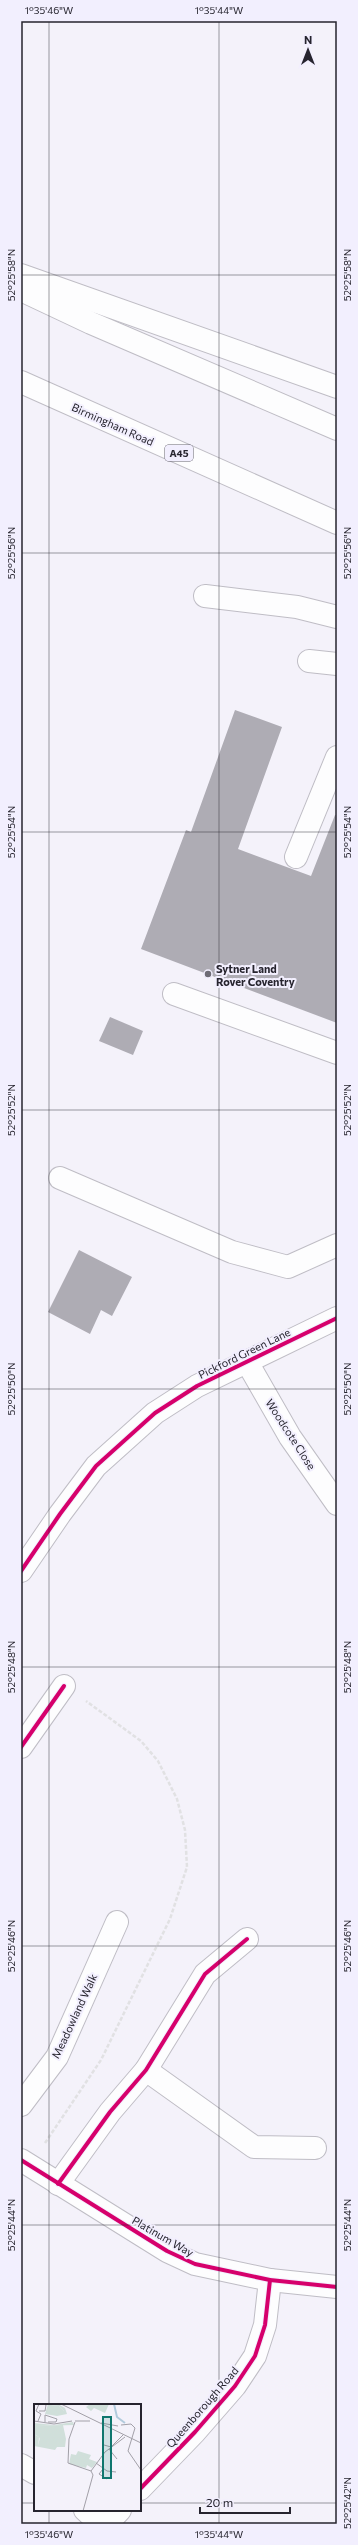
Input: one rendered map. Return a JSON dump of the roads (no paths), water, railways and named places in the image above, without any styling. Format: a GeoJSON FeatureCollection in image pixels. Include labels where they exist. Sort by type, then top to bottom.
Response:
{"type":"FeatureCollection","features":[{"type":"Feature","properties":{"kind":"main road"},"geometry":{"type":"LineString","coordinates":[[21,275],[337,387]]}},
{"type":"Feature","properties":{"kind":"main road"},"geometry":{"type":"LineString","coordinates":[[21,290],[91,323],[337,429]]}},
{"type":"Feature","properties":{"kind":"main road","name":"Birmingham Road"},"geometry":{"type":"LineString","coordinates":[[21,382],[337,523]]}},
{"type":"Feature","properties":{"kind":"main road"},"geometry":{"type":"LineString","coordinates":[[204,596],[297,607],[337,617]]}},
{"type":"Feature","properties":{"kind":"main road"},"geometry":{"type":"LineString","coordinates":[[309,661],[337,664]]}},
{"type":"Feature","properties":{"kind":"main road"},"geometry":{"type":"LineString","coordinates":[[296,857],[337,756]]}},
{"type":"Feature","properties":{"kind":"main road"},"geometry":{"type":"LineString","coordinates":[[174,994],[337,1053]]}},
{"type":"Feature","properties":{"kind":"main road"},"geometry":{"type":"LineString","coordinates":[[60,1178],[232,1252],[288,1267],[337,1245]]}},
{"type":"Feature","properties":{"kind":"main road","name":"Pickford Green Lane"},"geometry":{"type":"LineString","coordinates":[[21,1571],[60,1514],[96,1466],[155,1413],[198,1386],[337,1318]]}},
{"type":"Feature","properties":{"kind":"main road","name":"Woodcote Close"},"geometry":{"type":"LineString","coordinates":[[247,1362],[290,1437],[337,1504]]}},
{"type":"Feature","properties":{"kind":"main road"},"geometry":{"type":"LineString","coordinates":[[21,1747],[64,1686]]}},
{"type":"Feature","properties":{"kind":"main road","name":"Meadowland Walk"},"geometry":{"type":"LineString","coordinates":[[21,2105],[57,2057],[117,1922]]}},
{"type":"Feature","properties":{"kind":"main road"},"geometry":{"type":"LineString","coordinates":[[58,2184],[110,2112],[146,2070],[206,1974],[247,1939]]}},
{"type":"Feature","properties":{"kind":"main road"},"geometry":{"type":"LineString","coordinates":[[146,2070],[254,2147],[315,2148]]}},
{"type":"Feature","properties":{"kind":"main road","name":"Platinum Way"},"geometry":{"type":"LineString","coordinates":[[24,2168],[58,2184],[167,2251],[195,2264],[270,2280],[337,2287]]}},
{"type":"Feature","properties":{"kind":"main road","name":"Queenborough Road"},"geometry":{"type":"LineString","coordinates":[[141,2488],[200,2426],[235,2386],[255,2356],[265,2325],[270,2280]]}},
{"type":"Feature","properties":{"kind":"main road"},"geometry":{"type":"LineString","coordinates":[[21,2465],[34,2472]]}},
{"type":"Feature","properties":{"kind":"main road"},"geometry":{"type":"LineString","coordinates":[[86,2511],[100,2524]]}},
{"type":"Feature","properties":{"kind":"main road"},"geometry":{"type":"LineString","coordinates":[[107,2524],[119,2511]]}},
{"type":"Feature","properties":{"kind":"place","name":"Sytner Land Rover Coventry"},"geometry":{"type":"Point","coordinates":[208,974]}}]}
